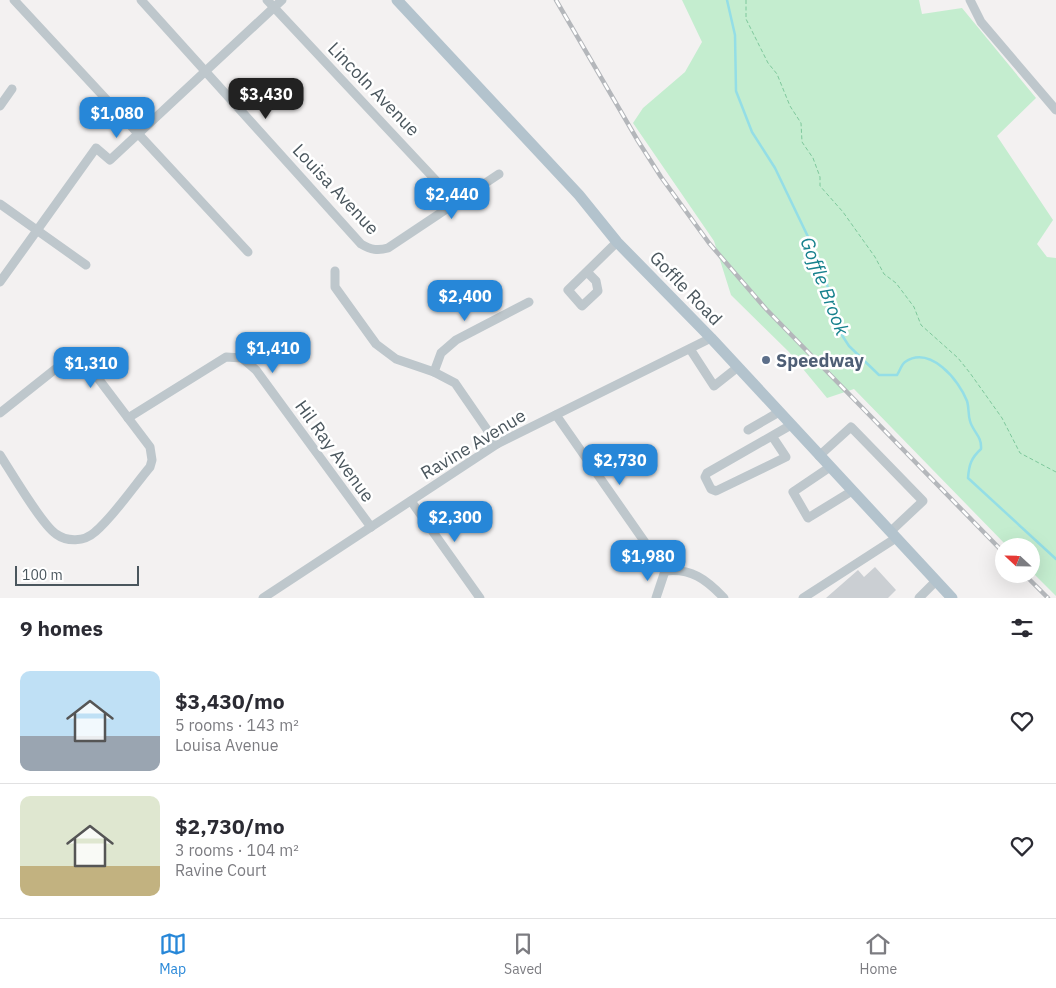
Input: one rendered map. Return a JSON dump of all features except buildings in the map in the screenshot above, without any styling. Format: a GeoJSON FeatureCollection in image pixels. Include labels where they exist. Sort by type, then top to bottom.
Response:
{"type":"FeatureCollection","features":[{"type":"Feature","properties":{"kind":"main road","name":"Goffle Road"},"geometry":{"type":"LineString","coordinates":[[397,0],[579,195],[617,242],[711,338],[952,598]]}},
{"type":"Feature","properties":{"kind":"street"},"geometry":{"type":"LineString","coordinates":[[14,0],[248,252]]}},
{"type":"Feature","properties":{"kind":"street","name":"Louisa Avenue"},"geometry":{"type":"LineString","coordinates":[[141,0],[361,244],[375,250],[382,250],[457,203]]}},
{"type":"Feature","properties":{"kind":"street","name":"Lincoln Avenue"},"geometry":{"type":"LineString","coordinates":[[267,0],[457,203]]}},
{"type":"Feature","properties":{"kind":"street"},"geometry":{"type":"LineString","coordinates":[[0,282],[96,148],[110,160],[282,0]]}},
{"type":"Feature","properties":{"kind":"street"},"geometry":{"type":"LineString","coordinates":[[970,0],[981,22],[1056,110]]}},
{"type":"Feature","properties":{"kind":"street"},"geometry":{"type":"LineString","coordinates":[[0,106],[12,89]]}},
{"type":"Feature","properties":{"kind":"street"},"geometry":{"type":"LineString","coordinates":[[457,203],[499,174]]}},
{"type":"Feature","properties":{"kind":"street"},"geometry":{"type":"LineString","coordinates":[[0,204],[86,265]]}},
{"type":"Feature","properties":{"kind":"street"},"geometry":{"type":"LineString","coordinates":[[587,272],[617,242]]}},
{"type":"Feature","properties":{"kind":"street"},"geometry":{"type":"LineString","coordinates":[[335,271],[335,287],[376,344],[396,359],[446,377],[463,392],[497,444]]}},
{"type":"Feature","properties":{"kind":"street"},"geometry":{"type":"LineString","coordinates":[[434,372],[441,353],[456,340],[529,302]]}},
{"type":"Feature","properties":{"kind":"street","name":"Ravine Avenue"},"geometry":{"type":"LineString","coordinates":[[264,598],[497,444],[711,338]]}},
{"type":"Feature","properties":{"kind":"street"},"geometry":{"type":"LineString","coordinates":[[690,349],[714,386],[738,367]]}},
{"type":"Feature","properties":{"kind":"street","name":"Hil Ray Avenue"},"geometry":{"type":"LineString","coordinates":[[128,418],[221,360],[235,356],[242,358],[256,370],[371,528]]}},
{"type":"Feature","properties":{"kind":"street"},"geometry":{"type":"LineString","coordinates":[[0,413],[68,359],[74,357],[84,361],[150,447],[152,460],[150,467],[95,532],[81,539],[63,538],[49,528],[0,455]]}},
{"type":"Feature","properties":{"kind":"street"},"geometry":{"type":"LineString","coordinates":[[748,430],[780,412]]}},
{"type":"Feature","properties":{"kind":"street"},"geometry":{"type":"LineString","coordinates":[[556,415],[664,571]]}},
{"type":"Feature","properties":{"kind":"street"},"geometry":{"type":"LineString","coordinates":[[772,436],[786,456],[716,491],[711,490],[705,477],[707,473],[791,425]]}},
{"type":"Feature","properties":{"kind":"street"},"geometry":{"type":"LineString","coordinates":[[804,598],[893,535],[923,501],[851,427],[819,456]]}},
{"type":"Feature","properties":{"kind":"street"},"geometry":{"type":"LineString","coordinates":[[830,467],[793,492],[808,518],[852,491]]}},
{"type":"Feature","properties":{"kind":"street"},"geometry":{"type":"LineString","coordinates":[[410,501],[480,598]]}},
{"type":"Feature","properties":{"kind":"street"},"geometry":{"type":"LineString","coordinates":[[664,571],[681,569],[710,583],[724,598]]}},
{"type":"Feature","properties":{"kind":"street"},"geometry":{"type":"LineString","coordinates":[[656,598],[664,571]]}},
{"type":"Feature","properties":{"kind":"street"},"geometry":{"type":"LineString","coordinates":[[919,598],[936,581]]}},
{"type":"Feature","properties":{"kind":"path"},"geometry":{"type":"LineString","coordinates":[[746,0],[746,19],[768,63],[778,74],[790,106],[801,122],[802,142],[813,158],[820,176],[820,186],[843,212],[875,257],[884,274],[896,283],[914,307],[921,325],[958,358],[970,373],[1002,418],[1020,453],[1056,472]]}},
{"type":"Feature","properties":{"kind":"green space"},"geometry":{"type":"Polygon","coordinates":[[[682,0],[919,0],[922,14],[962,8],[1036,98],[997,136],[1053,220],[1037,244],[1047,257],[1056,258],[1056,596],[1040,580],[1040,538],[999,538],[854,389],[827,398],[789,352],[731,295],[714,241],[633,123],[643,108],[685,72],[702,42],[682,0]]]}},
{"type":"Feature","properties":{"kind":"waterway","name":"Goffle Brook"},"geometry":{"type":"LineString","coordinates":[[727,0],[735,35],[736,91],[752,132],[775,168],[823,268],[838,329],[849,346],[879,375],[897,375],[905,362],[915,358],[933,361],[950,375],[967,401],[970,421],[979,437],[981,445],[981,449],[971,462],[968,478],[1056,559]]}},
{"type":"Feature","properties":{"kind":"railway"},"geometry":{"type":"LineString","coordinates":[[556,0],[638,141],[661,177],[709,243],[766,309],[995,544]]}},
{"type":"Feature","properties":{"kind":"railway"},"geometry":{"type":"LineString","coordinates":[[1033,583],[1048,598]]}},
{"type":"Feature","properties":{"kind":"place","name":"Speedway"},"geometry":{"type":"Point","coordinates":[766,360]}}]}
